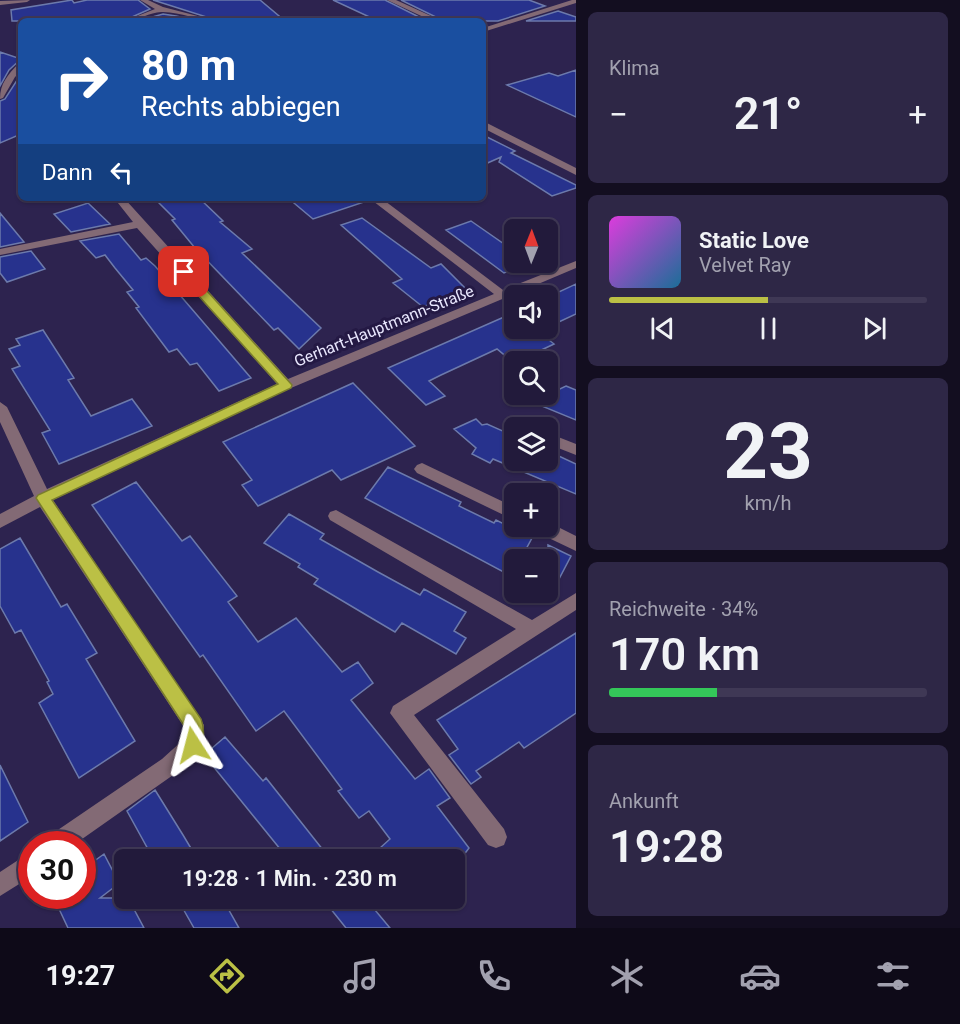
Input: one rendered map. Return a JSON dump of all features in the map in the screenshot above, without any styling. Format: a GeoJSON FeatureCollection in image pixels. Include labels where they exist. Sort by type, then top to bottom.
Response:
{"type":"FeatureCollection","features":[{"type":"Feature","properties":{"kind":"street"},"geometry":{"type":"LineString","coordinates":[[0,3],[27,0]]}},
{"type":"Feature","properties":{"kind":"street"},"geometry":{"type":"LineString","coordinates":[[143,0],[161,9],[200,18]]}},
{"type":"Feature","properties":{"kind":"street"},"geometry":{"type":"LineString","coordinates":[[390,0],[431,18]]}},
{"type":"Feature","properties":{"kind":"street"},"geometry":{"type":"LineString","coordinates":[[486,29],[576,1]]}},
{"type":"Feature","properties":{"kind":"street"},"geometry":{"type":"LineString","coordinates":[[137,18],[161,9]]}},
{"type":"Feature","properties":{"kind":"street"},"geometry":{"type":"LineString","coordinates":[[0,96],[11,76],[18,69]]}},
{"type":"Feature","properties":{"kind":"street"},"geometry":{"type":"LineString","coordinates":[[486,126],[576,172]]}},
{"type":"Feature","properties":{"kind":"street"},"geometry":{"type":"LineString","coordinates":[[121,201],[286,385]]}},
{"type":"Feature","properties":{"kind":"street"},"geometry":{"type":"LineString","coordinates":[[378,201],[504,296]]}},
{"type":"Feature","properties":{"kind":"street"},"geometry":{"type":"LineString","coordinates":[[0,252],[140,224]]}},
{"type":"Feature","properties":{"kind":"street","name":"Gerhart-Hauptmann-Straße"},"geometry":{"type":"LineString","coordinates":[[529,285],[576,264]]}},
{"type":"Feature","properties":{"kind":"street","name":"Gerhart-Hauptmann-Straße"},"geometry":{"type":"LineString","coordinates":[[0,522],[43,498],[286,385],[504,296]]}},
{"type":"Feature","properties":{"kind":"street"},"geometry":{"type":"LineString","coordinates":[[0,407],[43,498],[194,725],[193,745],[169,766],[76,831]]}},
{"type":"Feature","properties":{"kind":"street"},"geometry":{"type":"LineString","coordinates":[[558,442],[576,450]]}},
{"type":"Feature","properties":{"kind":"street"},"geometry":{"type":"LineString","coordinates":[[422,469],[504,509]]}},
{"type":"Feature","properties":{"kind":"street"},"geometry":{"type":"LineString","coordinates":[[336,516],[530,628]]}},
{"type":"Feature","properties":{"kind":"street"},"geometry":{"type":"LineString","coordinates":[[558,535],[576,544]]}},
{"type":"Feature","properties":{"kind":"street"},"geometry":{"type":"LineString","coordinates":[[496,837],[400,713],[530,628],[576,601]]}},
{"type":"Feature","properties":{"kind":"street"},"geometry":{"type":"LineString","coordinates":[[0,885],[18,872]]}},
{"type":"Feature","properties":{"kind":"building"},"geometry":{"type":"Polygon","coordinates":[[[72,0],[74,3],[87,0],[138,0],[150,9],[130,18],[18,18],[18,21],[12,21],[11,10],[72,0]]]}},
{"type":"Feature","properties":{"kind":"building"},"geometry":{"type":"Polygon","coordinates":[[[153,0],[260,0],[281,18],[210,18],[153,0]]]}},
{"type":"Feature","properties":{"kind":"building"},"geometry":{"type":"Polygon","coordinates":[[[333,0],[385,0],[421,18],[372,18],[333,0]]]}},
{"type":"Feature","properties":{"kind":"building"},"geometry":{"type":"Polygon","coordinates":[[[401,0],[529,0],[545,6],[498,21],[486,21],[486,18],[438,18],[401,0]]]}},
{"type":"Feature","properties":{"kind":"building"},"geometry":{"type":"Polygon","coordinates":[[[558,11],[576,17],[576,21],[526,21],[558,11]]]}},
{"type":"Feature","properties":{"kind":"building"},"geometry":{"type":"Polygon","coordinates":[[[163,14],[185,18],[149,18],[163,14]]]}},
{"type":"Feature","properties":{"kind":"building"},"geometry":{"type":"Polygon","coordinates":[[[0,52],[18,58],[18,62],[9,70],[0,86],[0,52]]]}},
{"type":"Feature","properties":{"kind":"building"},"geometry":{"type":"Polygon","coordinates":[[[576,70],[576,117],[507,85],[549,73],[558,76],[576,70]]]}},
{"type":"Feature","properties":{"kind":"building"},"geometry":{"type":"Polygon","coordinates":[[[18,79],[18,135],[0,143],[0,101],[5,99],[18,79]]]}},
{"type":"Feature","properties":{"kind":"building"},"geometry":{"type":"Polygon","coordinates":[[[486,136],[515,151],[511,153],[576,185],[576,188],[552,196],[499,162],[501,157],[486,164],[486,136]]]}},
{"type":"Feature","properties":{"kind":"building"},"geometry":{"type":"Polygon","coordinates":[[[157,201],[202,201],[223,221],[220,222],[252,249],[242,253],[321,328],[299,349],[278,328],[274,330],[195,248],[172,220],[175,219],[157,201]]]}},
{"type":"Feature","properties":{"kind":"building"},"geometry":{"type":"Polygon","coordinates":[[[292,201],[364,201],[364,202],[313,219],[292,201]]]}},
{"type":"Feature","properties":{"kind":"building"},"geometry":{"type":"Polygon","coordinates":[[[88,203],[110,224],[71,232],[54,214],[88,203]]]}},
{"type":"Feature","properties":{"kind":"building"},"geometry":{"type":"Polygon","coordinates":[[[0,213],[24,242],[0,247],[0,213]]]}},
{"type":"Feature","properties":{"kind":"building"},"geometry":{"type":"Polygon","coordinates":[[[362,218],[431,268],[441,264],[466,289],[423,307],[393,283],[402,279],[341,225],[362,218]]]}},
{"type":"Feature","properties":{"kind":"building"},"geometry":{"type":"Polygon","coordinates":[[[471,221],[504,244],[504,273],[446,230],[471,221]]]}},
{"type":"Feature","properties":{"kind":"building"},"geometry":{"type":"Polygon","coordinates":[[[119,234],[141,260],[146,258],[155,266],[251,378],[219,391],[197,363],[190,365],[177,349],[169,352],[136,308],[139,307],[127,292],[133,290],[105,255],[96,258],[80,241],[119,234]]]}},
{"type":"Feature","properties":{"kind":"building"},"geometry":{"type":"Polygon","coordinates":[[[31,251],[45,269],[7,282],[0,273],[0,257],[31,251]]]}},
{"type":"Feature","properties":{"kind":"building"},"geometry":{"type":"Polygon","coordinates":[[[576,284],[576,314],[558,322],[558,292],[576,284]]]}},
{"type":"Feature","properties":{"kind":"building"},"geometry":{"type":"Polygon","coordinates":[[[504,317],[504,339],[548,339],[554,344],[539,351],[504,351],[504,355],[497,349],[441,375],[429,381],[445,396],[426,405],[388,368],[504,317]]]}},
{"type":"Feature","properties":{"kind":"building"},"geometry":{"type":"Polygon","coordinates":[[[43,330],[74,378],[68,380],[91,416],[132,399],[152,426],[59,464],[42,433],[50,430],[12,369],[20,366],[9,349],[20,345],[16,339],[43,330]]]}},
{"type":"Feature","properties":{"kind":"building"},"geometry":{"type":"Polygon","coordinates":[[[353,383],[415,446],[341,480],[332,470],[258,506],[242,485],[252,480],[223,442],[353,383]]]}},
{"type":"Feature","properties":{"kind":"building"},"geometry":{"type":"Polygon","coordinates":[[[566,386],[576,390],[576,420],[539,405],[558,405],[558,390],[566,386]]]}},
{"type":"Feature","properties":{"kind":"building"},"geometry":{"type":"Polygon","coordinates":[[[476,419],[482,425],[487,424],[504,432],[504,464],[493,459],[490,463],[472,454],[476,448],[454,429],[476,419]]]}},
{"type":"Feature","properties":{"kind":"building"},"geometry":{"type":"Polygon","coordinates":[[[558,456],[576,464],[576,494],[558,486],[558,483],[550,483],[521,471],[558,471],[558,456]]]}},
{"type":"Feature","properties":{"kind":"building"},"geometry":{"type":"Polygon","coordinates":[[[388,467],[461,502],[459,506],[494,523],[496,520],[504,524],[504,537],[532,538],[526,549],[504,549],[504,572],[365,498],[388,467]]]}},
{"type":"Feature","properties":{"kind":"building"},"geometry":{"type":"Polygon","coordinates":[[[136,482],[182,541],[190,536],[237,596],[228,602],[258,642],[296,618],[342,672],[358,662],[373,683],[351,700],[415,779],[429,769],[450,798],[437,806],[469,848],[465,853],[465,849],[381,849],[390,839],[369,811],[359,818],[338,791],[342,789],[284,711],[256,731],[203,655],[200,657],[92,505],[136,482]]]}},
{"type":"Feature","properties":{"kind":"building"},"geometry":{"type":"Polygon","coordinates":[[[289,514],[324,534],[320,539],[378,572],[420,595],[424,589],[466,612],[454,631],[466,638],[456,654],[402,623],[395,632],[314,584],[318,579],[298,567],[300,564],[264,543],[289,514]]]}},
{"type":"Feature","properties":{"kind":"building"},"geometry":{"type":"Polygon","coordinates":[[[20,538],[61,607],[67,604],[97,653],[86,659],[135,741],[79,778],[39,703],[53,694],[47,682],[49,681],[21,630],[15,633],[0,606],[0,549],[20,538]]]}},
{"type":"Feature","properties":{"kind":"building"},"geometry":{"type":"Polygon","coordinates":[[[558,550],[571,556],[558,581],[558,550]]]}},
{"type":"Feature","properties":{"kind":"building"},"geometry":{"type":"Polygon","coordinates":[[[576,633],[576,713],[524,748],[519,742],[476,771],[481,777],[471,784],[449,755],[458,749],[437,720],[576,633]]]}},
{"type":"Feature","properties":{"kind":"building"},"geometry":{"type":"Polygon","coordinates":[[[225,737],[263,781],[266,778],[322,849],[280,849],[204,755],[225,737]]]}},
{"type":"Feature","properties":{"kind":"building"},"geometry":{"type":"Polygon","coordinates":[[[0,765],[28,822],[0,841],[0,765]]]}},
{"type":"Feature","properties":{"kind":"building"},"geometry":{"type":"Polygon","coordinates":[[[155,790],[191,849],[148,849],[127,811],[155,790]]]}},
{"type":"Feature","properties":{"kind":"building"},"geometry":{"type":"Polygon","coordinates":[[[104,854],[114,873],[114,887],[100,898],[114,898],[114,909],[134,909],[144,928],[68,928],[59,909],[96,909],[96,860],[104,854]]]}},
{"type":"Feature","properties":{"kind":"building"},"geometry":{"type":"Polygon","coordinates":[[[183,909],[228,909],[239,928],[194,928],[183,909]]]}},
{"type":"Feature","properties":{"kind":"building"},"geometry":{"type":"Polygon","coordinates":[[[331,909],[374,909],[390,928],[346,928],[331,909]]]}},
{"type":"Feature","properties":{"kind":"route"},"geometry":{"type":"LineString","coordinates":[[184,272],[286,385],[43,498],[194,725],[193,745]]}}]}
